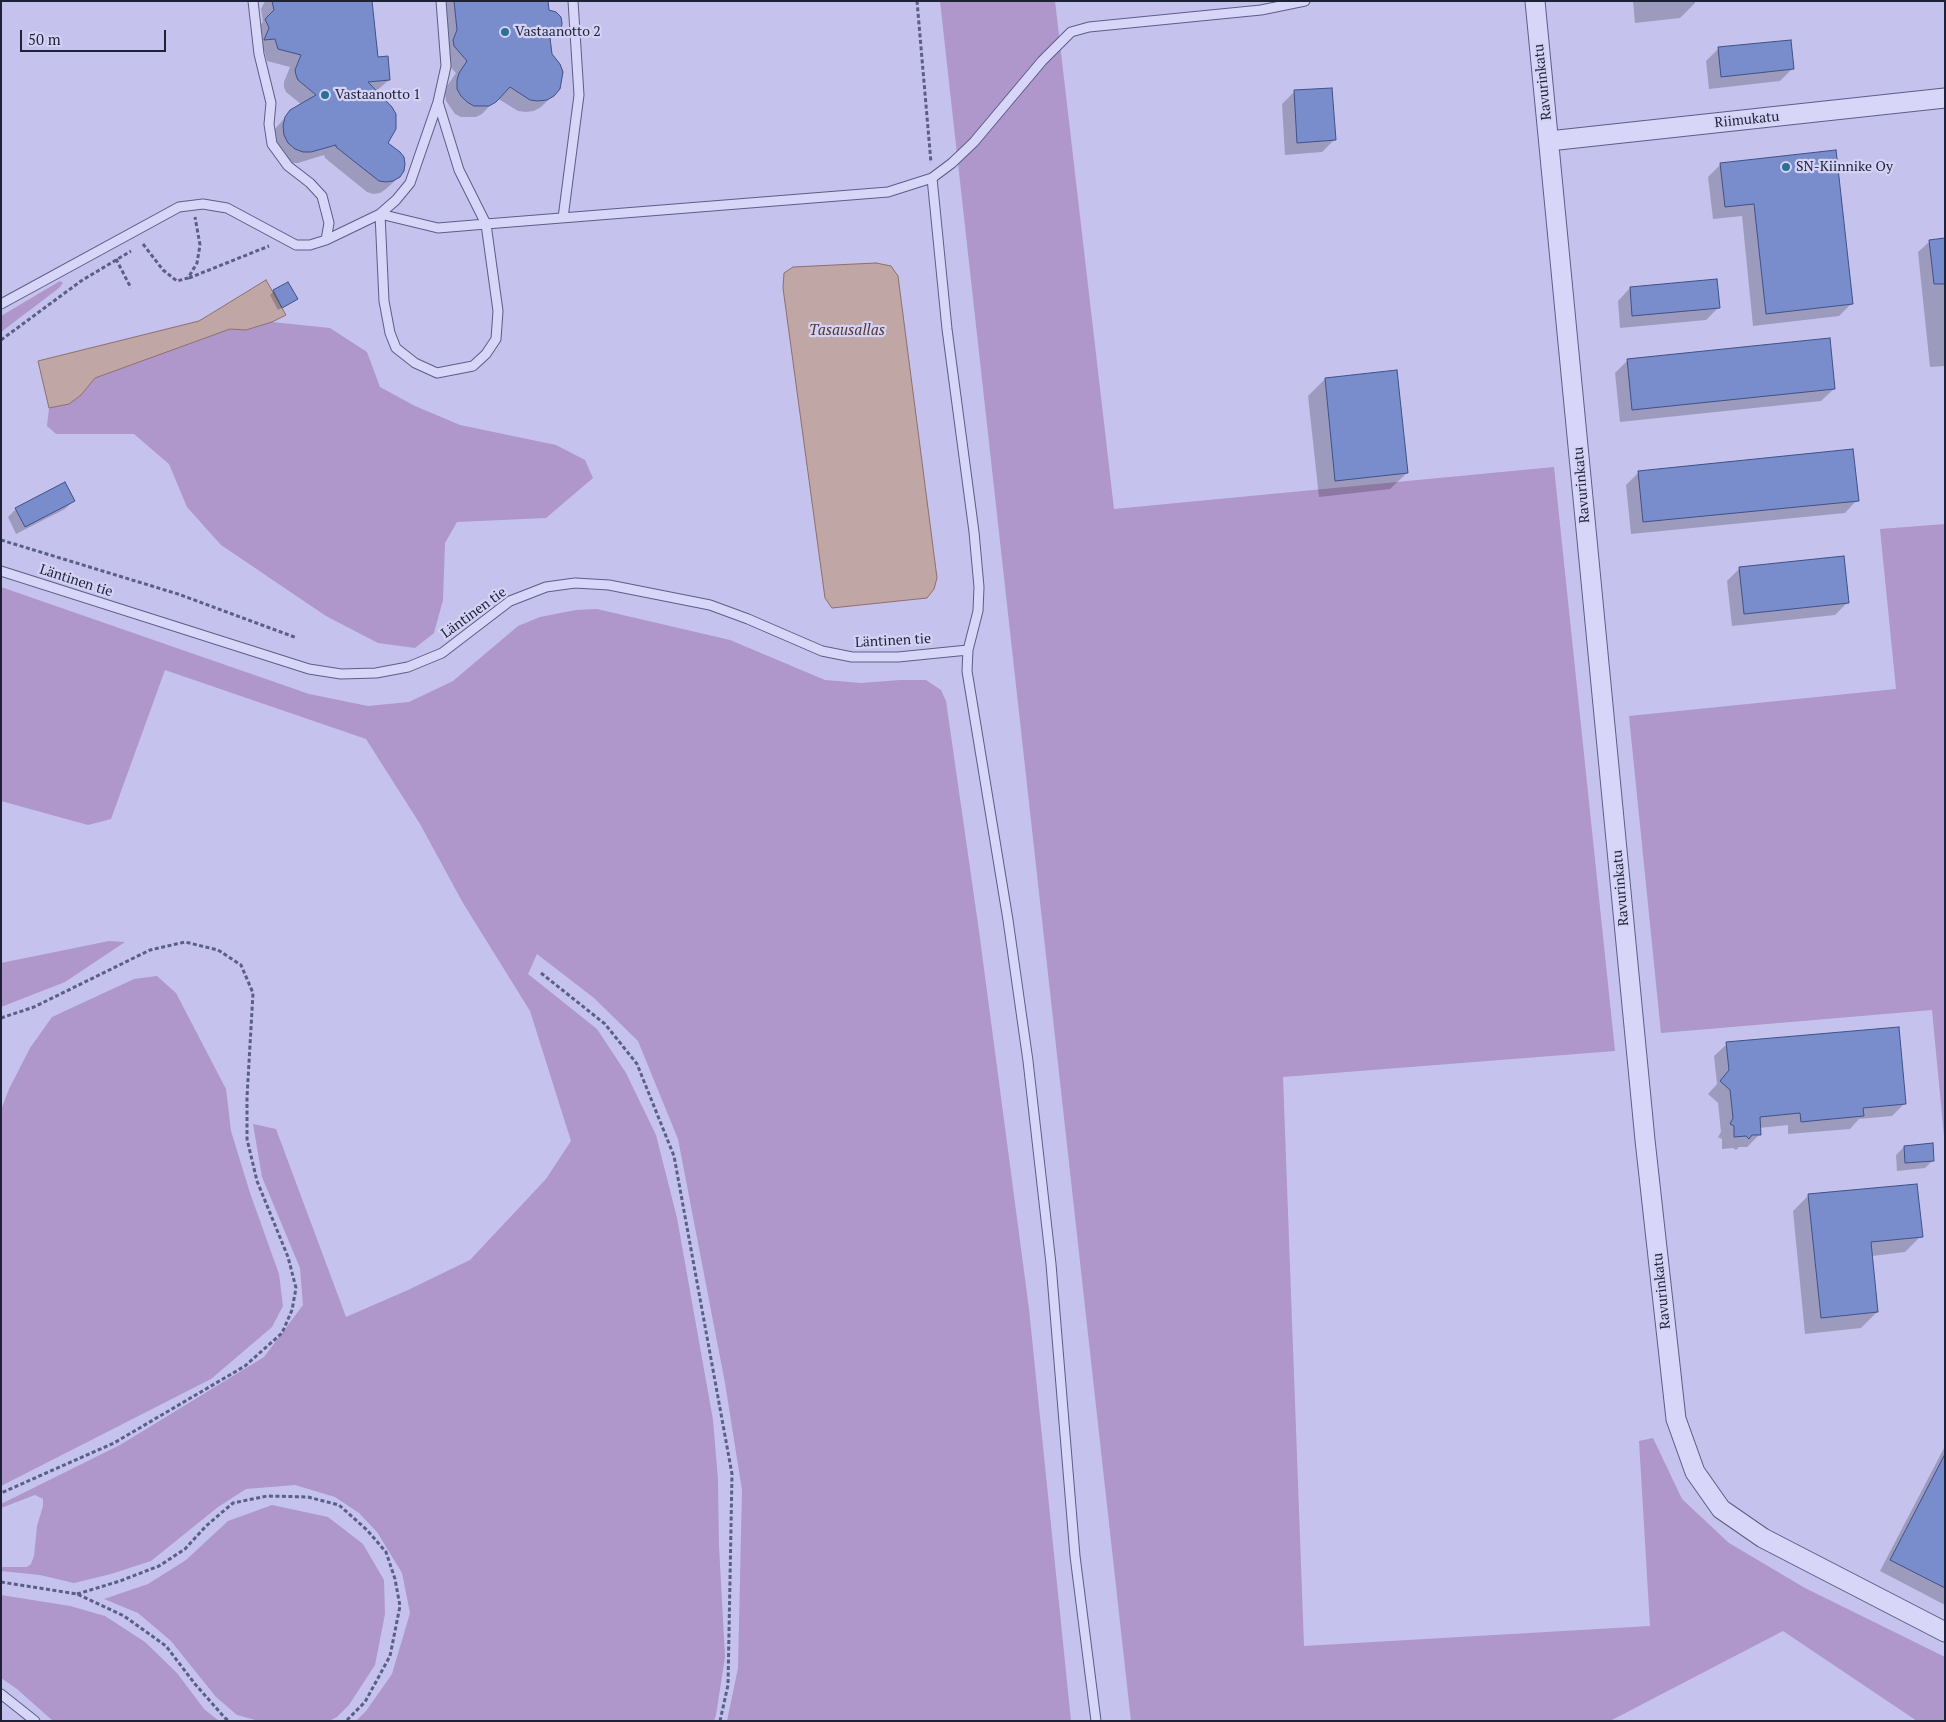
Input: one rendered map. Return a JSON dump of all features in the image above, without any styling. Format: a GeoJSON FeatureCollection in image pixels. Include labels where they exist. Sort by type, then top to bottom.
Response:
{"type":"FeatureCollection","features":[{"type":"Feature","properties":{"kind":"street","name":"Ravurinkatu"},"geometry":{"type":"LineString","coordinates":[[1535,1],[1643,1120],[1676,1419],[1695,1472],[1721,1509],[1763,1538],[1945,1632]]}},
{"type":"Feature","properties":{"kind":"street","name":"Riimukatu"},"geometry":{"type":"LineString","coordinates":[[1549,141],[1945,98]]}},
{"type":"Feature","properties":{"kind":"lane"},"geometry":{"type":"LineString","coordinates":[[253,1],[260,54],[271,103],[269,124],[272,144],[288,166],[310,183],[322,196],[329,223],[326,240]]}},
{"type":"Feature","properties":{"kind":"lane"},"geometry":{"type":"LineString","coordinates":[[1,304],[179,207],[215,205],[227,208],[296,245],[310,245],[326,240],[380,214],[396,200],[410,183],[438,102],[446,66],[440,1]]}},
{"type":"Feature","properties":{"kind":"lane"},"geometry":{"type":"LineString","coordinates":[[563,218],[579,95],[572,1]]}},
{"type":"Feature","properties":{"kind":"lane"},"geometry":{"type":"LineString","coordinates":[[380,214],[438,228],[888,192],[932,178],[952,164],[974,142],[1042,61],[1071,32],[1089,27],[1261,10],[1305,1]]}},
{"type":"Feature","properties":{"kind":"lane"},"geometry":{"type":"LineString","coordinates":[[380,214],[384,301],[390,333],[396,348],[415,363],[437,373],[473,366],[486,354],[496,339],[498,311],[486,224],[459,170],[438,102]]}},
{"type":"Feature","properties":{"kind":"lane"},"geometry":{"type":"LineString","coordinates":[[932,178],[946,329],[974,532],[978,587],[978,611],[968,650],[966,671],[1006,910],[1028,1061],[1051,1264],[1075,1556],[1096,1721]]}},
{"type":"Feature","properties":{"kind":"lane","name":"Läntinen tie"},"geometry":{"type":"LineString","coordinates":[[1,571],[309,669],[341,674],[376,674],[408,667],[442,653],[510,602],[546,587],[575,583],[609,586],[710,605],[822,651],[852,658],[898,657],[968,650]]}},
{"type":"Feature","properties":{"kind":"lane"},"geometry":{"type":"LineString","coordinates":[[1,1694],[35,1721]]}},
{"type":"Feature","properties":{"kind":"path"},"geometry":{"type":"LineString","coordinates":[[918,1],[932,178]]}},
{"type":"Feature","properties":{"kind":"path"},"geometry":{"type":"LineString","coordinates":[[188,278],[197,263],[200,245],[192,205]]}},
{"type":"Feature","properties":{"kind":"path"},"geometry":{"type":"LineString","coordinates":[[139,229],[143,244],[164,270],[176,281],[284,240]]}},
{"type":"Feature","properties":{"kind":"path"},"geometry":{"type":"LineString","coordinates":[[1,340],[81,280],[143,244]]}},
{"type":"Feature","properties":{"kind":"path"},"geometry":{"type":"LineString","coordinates":[[110,245],[131,288]]}},
{"type":"Feature","properties":{"kind":"path"},"geometry":{"type":"LineString","coordinates":[[1,540],[178,594],[298,638]]}},
{"type":"Feature","properties":{"kind":"path"},"geometry":{"type":"LineString","coordinates":[[1,1018],[34,1007],[150,950],[185,942],[218,950],[241,965],[253,993],[247,1097],[247,1139],[257,1181],[288,1257],[296,1288],[292,1310],[282,1333],[244,1366],[114,1443],[1,1493]]}},
{"type":"Feature","properties":{"kind":"path"},"geometry":{"type":"LineString","coordinates":[[541,973],[605,1024],[637,1064],[674,1156],[732,1474],[732,1580],[728,1685],[720,1721]]}},
{"type":"Feature","properties":{"kind":"path"},"geometry":{"type":"LineString","coordinates":[[77,1594],[120,1581],[159,1566],[185,1549],[206,1526],[234,1503],[275,1496],[308,1497],[339,1505],[367,1530],[386,1552],[395,1579],[400,1606],[390,1656],[366,1702],[346,1721]]}},
{"type":"Feature","properties":{"kind":"path"},"geometry":{"type":"LineString","coordinates":[[1,1582],[77,1594],[124,1616],[166,1646],[195,1684],[229,1721]]}},
{"type":"Feature","properties":{"kind":"shaded area"},"geometry":{"type":"Polygon","coordinates":[[[940,1],[1055,1],[1114,509],[1554,467],[1615,1051],[1283,1077],[1304,1646],[1650,1626],[1639,1441],[1653,1438],[1682,1499],[1729,1543],[1805,1588],[1945,1657],[1945,1721],[1917,1721],[1783,1631],[1610,1721],[1131,1721],[940,1]]]}},
{"type":"Feature","properties":{"kind":"shaded area"},"geometry":{"type":"Polygon","coordinates":[[[60,281],[63,283],[59,288],[1,332],[1,316],[60,281]]]}},
{"type":"Feature","properties":{"kind":"shaded area"},"geometry":{"type":"Polygon","coordinates":[[[272,322],[330,328],[367,352],[380,387],[415,406],[460,425],[556,445],[585,460],[593,478],[546,518],[457,522],[445,543],[443,600],[434,633],[415,648],[378,643],[326,616],[221,545],[187,507],[169,464],[134,434],[56,434],[47,426],[49,408],[69,404],[81,395],[95,378],[230,329],[246,330],[272,322]]]}},
{"type":"Feature","properties":{"kind":"shaded area"},"geometry":{"type":"Polygon","coordinates":[[[1945,524],[1945,1147],[1932,1010],[1661,1033],[1629,716],[1896,689],[1880,529],[1945,524]]]}},
{"type":"Feature","properties":{"kind":"shaded area"},"geometry":{"type":"Polygon","coordinates":[[[1,587],[309,694],[368,706],[409,702],[453,681],[518,626],[540,617],[576,610],[597,609],[730,640],[825,680],[861,683],[926,680],[941,690],[946,701],[979,931],[1029,1309],[1071,1721],[727,1721],[738,1668],[742,1490],[725,1383],[678,1139],[638,1041],[594,998],[537,954],[528,974],[597,1029],[626,1073],[656,1135],[677,1218],[713,1420],[718,1479],[719,1546],[725,1657],[714,1721],[356,1721],[366,1711],[392,1674],[410,1613],[402,1573],[377,1532],[359,1513],[335,1497],[295,1485],[246,1489],[218,1507],[151,1561],[111,1574],[74,1583],[40,1575],[1,1571],[1,1567],[27,1567],[31,1564],[43,1499],[35,1495],[1,1508],[1,1504],[120,1445],[264,1357],[303,1305],[300,1268],[262,1177],[253,1124],[276,1129],[346,1317],[470,1260],[546,1179],[571,1141],[530,1011],[463,903],[420,824],[366,739],[165,670],[111,819],[88,825],[1,801],[1,587]]]}},
{"type":"Feature","properties":{"kind":"shaded area"},"geometry":{"type":"Polygon","coordinates":[[[109,941],[125,942],[65,982],[1,1007],[1,963],[109,941]]]}},
{"type":"Feature","properties":{"kind":"shaded area"},"geometry":{"type":"Polygon","coordinates":[[[157,976],[176,993],[226,1089],[231,1131],[250,1193],[279,1274],[283,1306],[272,1327],[211,1379],[1,1486],[1,1110],[9,1089],[30,1048],[52,1017],[134,979],[157,976]]]}},
{"type":"Feature","properties":{"kind":"shaded area"},"geometry":{"type":"Polygon","coordinates":[[[272,1505],[328,1517],[363,1544],[384,1580],[385,1614],[375,1665],[349,1705],[337,1717],[329,1721],[259,1721],[237,1715],[216,1697],[171,1641],[138,1613],[104,1599],[148,1584],[186,1560],[228,1521],[272,1505]]]}},
{"type":"Feature","properties":{"kind":"shaded area"},"geometry":{"type":"Polygon","coordinates":[[[1,1595],[70,1606],[105,1616],[145,1642],[177,1673],[204,1709],[219,1721],[53,1721],[17,1689],[1,1678],[1,1595]]]}},
{"type":"Feature","properties":{"kind":"water","name":"Tasausallas"},"geometry":{"type":"Polygon","coordinates":[[[876,263],[891,266],[898,276],[937,578],[934,589],[927,598],[832,608],[825,598],[783,288],[784,273],[793,267],[876,263]]]}},
{"type":"Feature","properties":{"kind":"water"},"geometry":{"type":"Polygon","coordinates":[[[266,280],[286,315],[272,322],[246,330],[230,329],[95,378],[81,395],[69,404],[49,408],[38,361],[199,321],[266,280]]]}},
{"type":"Feature","properties":{"kind":"building"},"geometry":{"type":"Polygon","coordinates":[[[272,1],[372,1],[378,57],[388,56],[390,80],[368,82],[392,107],[396,114],[396,129],[388,143],[404,157],[404,171],[400,177],[393,181],[379,181],[336,147],[336,145],[311,152],[303,152],[295,149],[288,143],[284,135],[285,117],[290,110],[316,95],[298,80],[296,75],[295,70],[301,55],[278,49],[275,39],[264,40],[269,28],[265,19],[274,10],[272,1]]]}},
{"type":"Feature","properties":{"kind":"building"},"geometry":{"type":"Polygon","coordinates":[[[454,1],[548,1],[549,10],[556,12],[561,17],[562,23],[561,30],[550,38],[552,54],[560,64],[563,72],[560,89],[554,96],[547,100],[530,100],[510,87],[496,102],[489,106],[474,106],[467,102],[457,89],[459,73],[467,61],[454,46],[453,40],[457,30],[454,1]]]}},
{"type":"Feature","properties":{"kind":"building"},"geometry":{"type":"Polygon","coordinates":[[[1791,40],[1794,69],[1721,77],[1718,47],[1791,40]]]}},
{"type":"Feature","properties":{"kind":"building"},"geometry":{"type":"Polygon","coordinates":[[[1332,88],[1336,140],[1297,143],[1294,90],[1332,88]]]}},
{"type":"Feature","properties":{"kind":"building"},"geometry":{"type":"Polygon","coordinates":[[[1836,150],[1853,304],[1766,314],[1754,204],[1725,207],[1720,163],[1836,150]]]}},
{"type":"Feature","properties":{"kind":"building"},"geometry":{"type":"Polygon","coordinates":[[[1945,238],[1945,284],[1934,284],[1929,240],[1945,238]]]}},
{"type":"Feature","properties":{"kind":"building"},"geometry":{"type":"Polygon","coordinates":[[[1717,279],[1720,308],[1632,316],[1630,287],[1717,279]]]}},
{"type":"Feature","properties":{"kind":"building"},"geometry":{"type":"Polygon","coordinates":[[[288,282],[298,299],[282,308],[273,290],[288,282]]]}},
{"type":"Feature","properties":{"kind":"building"},"geometry":{"type":"Polygon","coordinates":[[[1830,338],[1835,389],[1632,410],[1627,359],[1830,338]]]}},
{"type":"Feature","properties":{"kind":"building"},"geometry":{"type":"Polygon","coordinates":[[[1397,370],[1408,473],[1335,481],[1325,378],[1397,370]]]}},
{"type":"Feature","properties":{"kind":"building"},"geometry":{"type":"Polygon","coordinates":[[[1853,449],[1859,501],[1643,522],[1638,471],[1853,449]]]}},
{"type":"Feature","properties":{"kind":"building"},"geometry":{"type":"Polygon","coordinates":[[[65,482],[75,501],[25,527],[15,508],[65,482]]]}},
{"type":"Feature","properties":{"kind":"building"},"geometry":{"type":"Polygon","coordinates":[[[1844,556],[1849,603],[1744,614],[1739,567],[1844,556]]]}},
{"type":"Feature","properties":{"kind":"building"},"geometry":{"type":"Polygon","coordinates":[[[1899,1027],[1906,1104],[1863,1108],[1864,1116],[1801,1122],[1800,1113],[1760,1117],[1761,1135],[1752,1135],[1749,1139],[1746,1136],[1734,1137],[1734,1126],[1730,1124],[1733,1118],[1730,1090],[1720,1081],[1729,1070],[1726,1042],[1899,1027]]]}},
{"type":"Feature","properties":{"kind":"building"},"geometry":{"type":"Polygon","coordinates":[[[1933,1143],[1934,1161],[1905,1163],[1904,1146],[1933,1143]]]}},
{"type":"Feature","properties":{"kind":"building"},"geometry":{"type":"Polygon","coordinates":[[[1917,1184],[1923,1237],[1871,1242],[1878,1312],[1821,1318],[1808,1194],[1917,1184]]]}},
{"type":"Feature","properties":{"kind":"building"},"geometry":{"type":"Polygon","coordinates":[[[1945,1454],[1945,1588],[1890,1560],[1945,1454]]]}},
{"type":"Feature","properties":{"kind":"place","name":"Vastaanotto 2"},"geometry":{"type":"Point","coordinates":[505,32]}},
{"type":"Feature","properties":{"kind":"place","name":"Vastaanotto 1"},"geometry":{"type":"Point","coordinates":[325,95]}},
{"type":"Feature","properties":{"kind":"place","name":"SN-Kiinnike Oy"},"geometry":{"type":"Point","coordinates":[1786,167]}}]}
